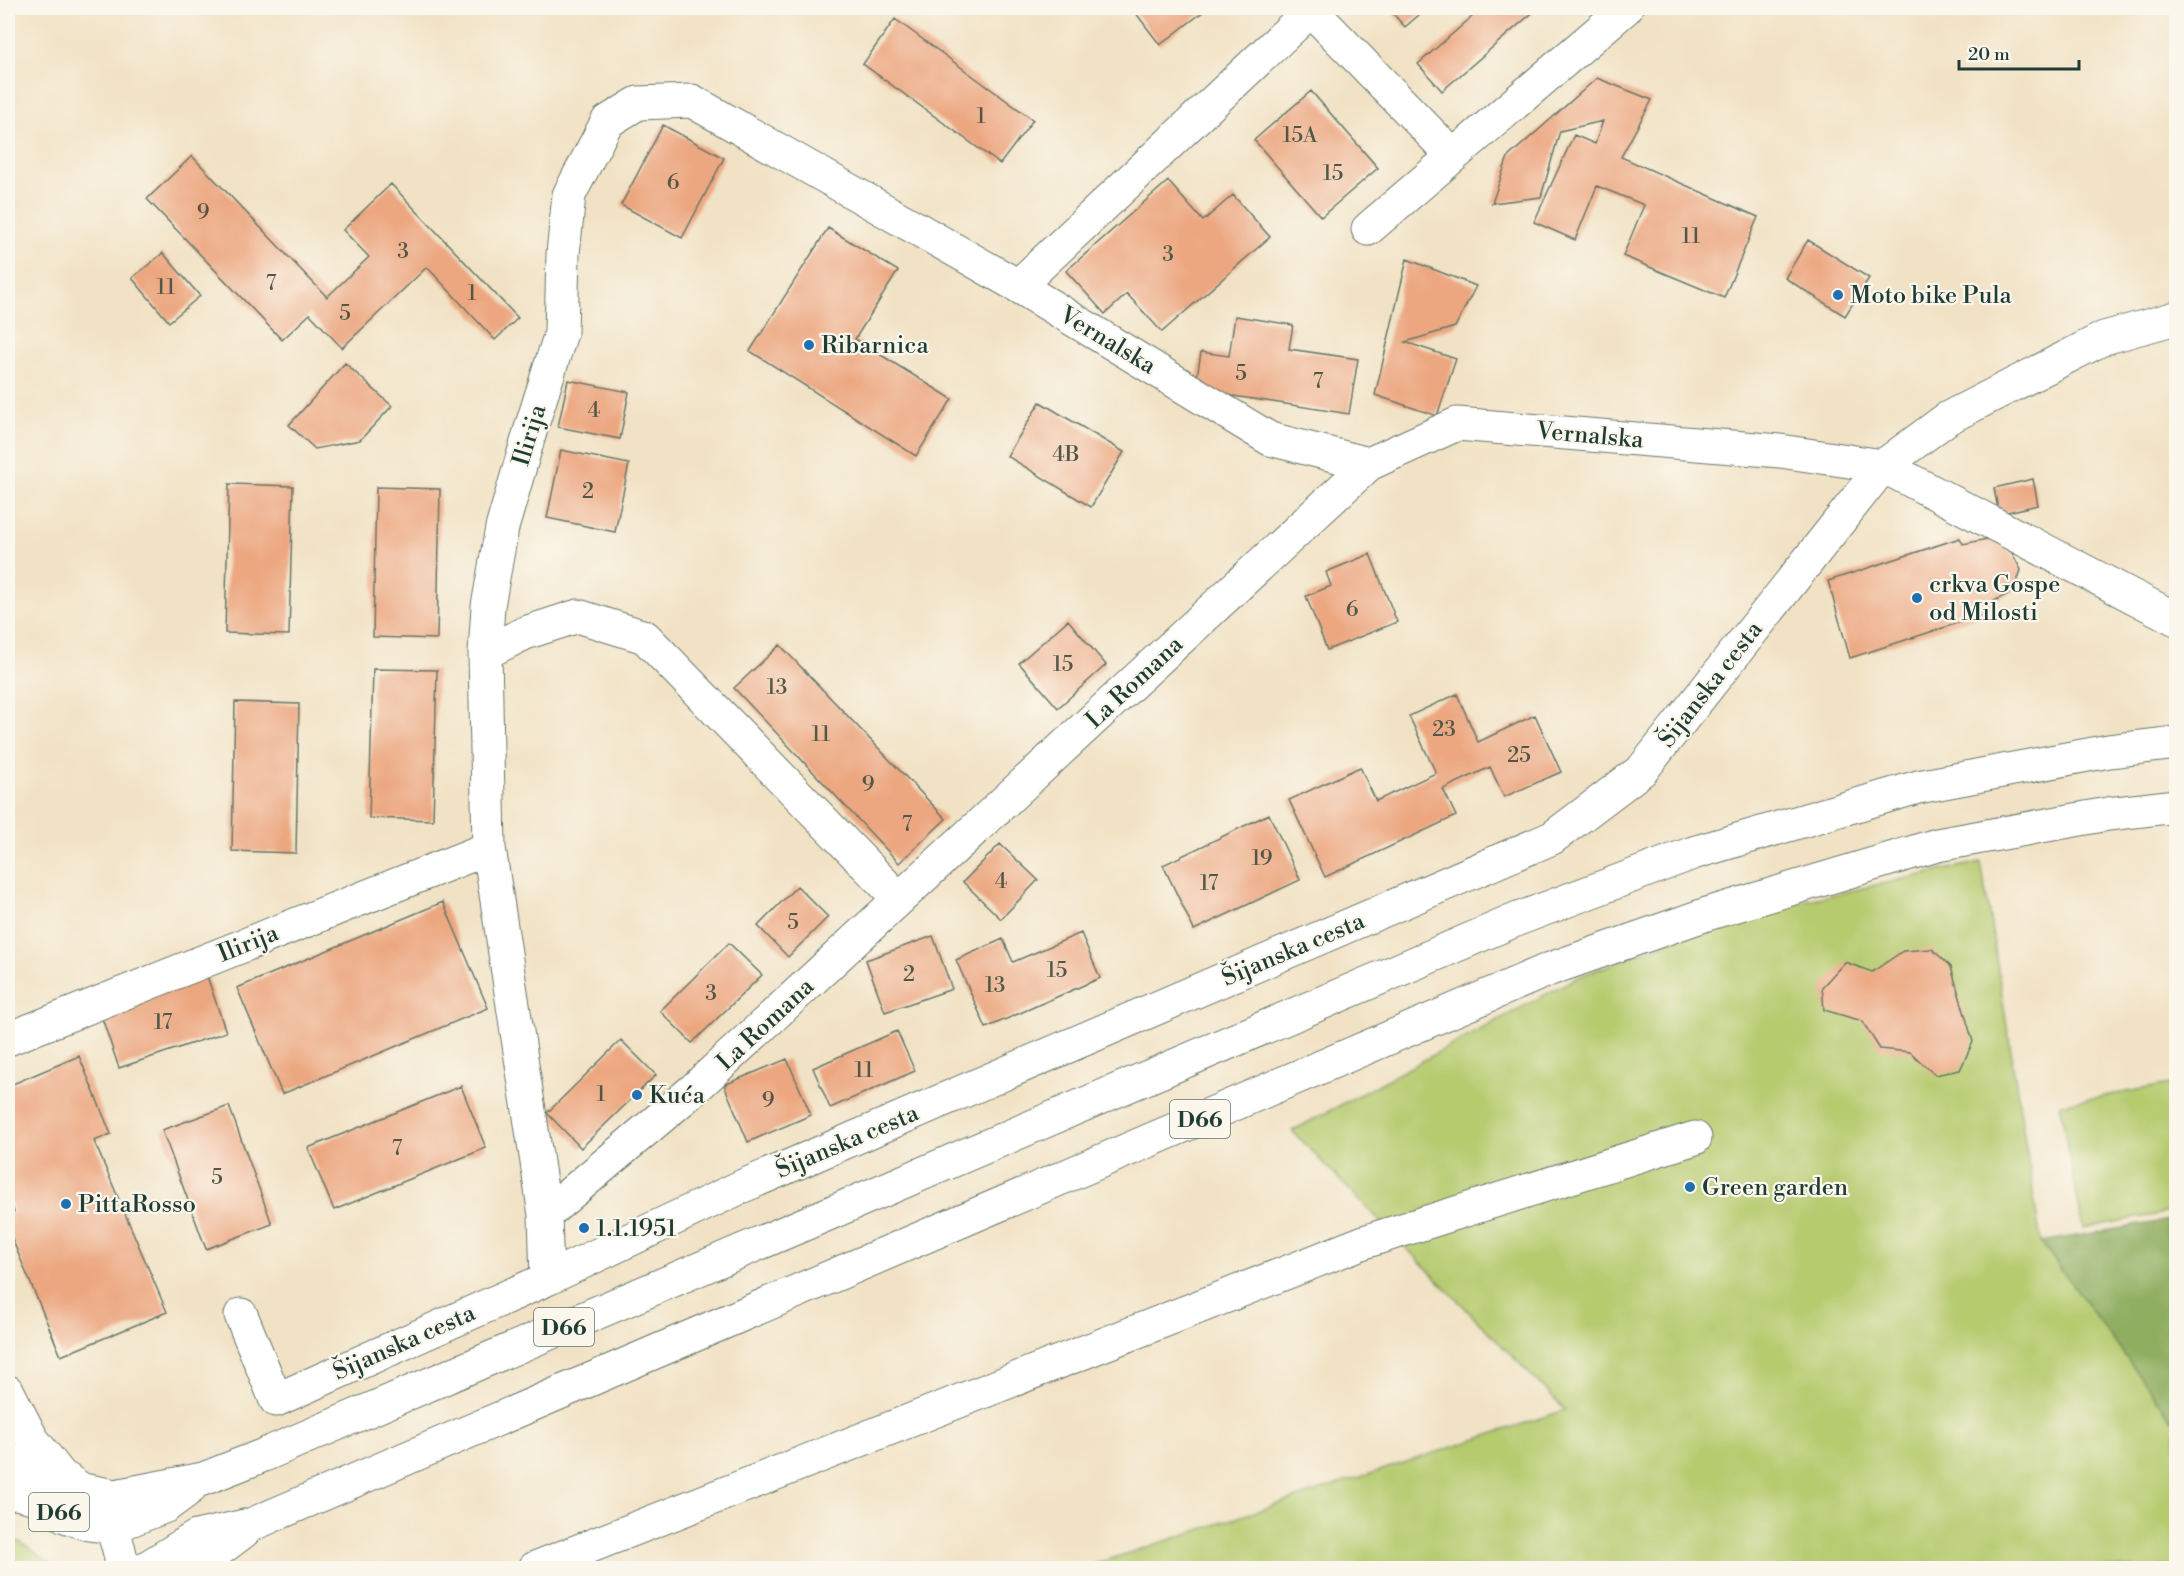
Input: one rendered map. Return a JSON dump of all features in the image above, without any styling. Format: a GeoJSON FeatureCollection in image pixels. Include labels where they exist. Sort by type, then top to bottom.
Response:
{"type":"FeatureCollection","features":[{"type":"Feature","properties":{"kind":"street"},"geometry":{"type":"LineString","coordinates":[[1368,229],[1626,8]]}},
{"type":"Feature","properties":{"kind":"street"},"geometry":{"type":"LineString","coordinates":[[1018,286],[1310,9],[1452,155]]}},
{"type":"Feature","properties":{"kind":"street","name":"Vernalska"},"geometry":{"type":"LineString","coordinates":[[692,101],[1018,286],[1270,439],[1369,464],[1457,424],[1780,451],[1883,466]]}},
{"type":"Feature","properties":{"kind":"street","name":"Ilirija"},"geometry":{"type":"LineString","coordinates":[[545,1215],[489,848],[485,653],[488,606],[502,528],[561,333],[563,254],[569,195],[607,122],[638,103],[692,101]]}},
{"type":"Feature","properties":{"kind":"street"},"geometry":{"type":"LineString","coordinates":[[2176,318],[2104,338],[1948,418],[1883,466],[2176,619]]}},
{"type":"Feature","properties":{"kind":"street","name":"La Romana"},"geometry":{"type":"LineString","coordinates":[[545,1215],[692,1091],[1369,464]]}},
{"type":"Feature","properties":{"kind":"street","name":"Šijanska cesta"},"geometry":{"type":"LineString","coordinates":[[241,1316],[276,1400],[547,1279],[743,1185],[1552,838],[1642,770],[1883,466]]}},
{"type":"Feature","properties":{"kind":"street"},"geometry":{"type":"LineString","coordinates":[[485,653],[525,633],[579,616],[645,637],[899,899]]}},
{"type":"Feature","properties":{"kind":"street","name":"D66"},"geometry":{"type":"LineString","coordinates":[[8,1462],[37,1466],[72,1483],[116,1496],[203,1479],[264,1455],[1518,919],[1682,857],[1918,787],[2109,751],[2176,743]]}},
{"type":"Feature","properties":{"kind":"street","name":"D66"},"geometry":{"type":"LineString","coordinates":[[146,1569],[196,1538],[253,1524],[1550,969],[1707,914],[1937,845],[2108,814],[2176,806]]}},
{"type":"Feature","properties":{"kind":"street","name":"Ilirija"},"geometry":{"type":"LineString","coordinates":[[8,1039],[489,848]]}},
{"type":"Feature","properties":{"kind":"street"},"geometry":{"type":"LineString","coordinates":[[535,1569],[1364,1242],[1695,1138]]}},
{"type":"Feature","properties":{"kind":"street"},"geometry":{"type":"LineString","coordinates":[[545,1215],[547,1279]]}},
{"type":"Feature","properties":{"kind":"street"},"geometry":{"type":"LineString","coordinates":[[8,1392],[32,1439],[72,1483]]}},
{"type":"Feature","properties":{"kind":"street","name":"D66"},"geometry":{"type":"LineString","coordinates":[[8,1494],[16,1493],[41,1500],[65,1516],[88,1524],[112,1527],[166,1506],[203,1479]]}},
{"type":"Feature","properties":{"kind":"street","name":"D66"},"geometry":{"type":"LineString","coordinates":[[72,1483],[100,1509],[112,1527],[122,1556],[123,1569]]}},
{"type":"Feature","properties":{"kind":"street","name":"D66"},"geometry":{"type":"LineString","coordinates":[[195,1569],[253,1524]]}},
{"type":"Feature","properties":{"kind":"green space","name":"Green garden"},"geometry":{"type":"Polygon","coordinates":[[[1981,862],[2041,1242],[2176,1425],[2176,1568],[1083,1568],[1565,1410],[1292,1131],[1578,977],[1732,917],[1981,862]]]}},
{"type":"Feature","properties":{"kind":"green space"},"geometry":{"type":"Polygon","coordinates":[[[2176,1083],[2176,1211],[2083,1228],[2060,1104],[2176,1083]]]}},
{"type":"Feature","properties":{"kind":"green space"},"geometry":{"type":"Polygon","coordinates":[[[2176,1219],[2176,1425],[2041,1242],[2176,1219]]]}},
{"type":"Feature","properties":{"kind":"green space"},"geometry":{"type":"Polygon","coordinates":[[[8,1536],[22,1543],[46,1561],[60,1568],[8,1568],[8,1536]]]}},
{"type":"Feature","properties":{"kind":"building"},"geometry":{"type":"Polygon","coordinates":[[[1132,8],[1208,8],[1160,45],[1132,8]]]}},
{"type":"Feature","properties":{"kind":"building"},"geometry":{"type":"Polygon","coordinates":[[[1388,8],[1427,8],[1405,27],[1388,8]]]}},
{"type":"Feature","properties":{"kind":"building"},"geometry":{"type":"Polygon","coordinates":[[[1482,8],[1538,8],[1442,91],[1418,64],[1482,8]]]}},
{"type":"Feature","properties":{"kind":"building"},"geometry":{"type":"Polygon","coordinates":[[[895,19],[1033,120],[1000,164],[863,64],[895,19]]]}},
{"type":"Feature","properties":{"kind":"building"},"geometry":{"type":"Polygon","coordinates":[[[1597,78],[1652,100],[1621,157],[1758,217],[1724,298],[1623,256],[1644,205],[1597,186],[1575,240],[1534,222],[1574,135],[1595,144],[1603,121],[1560,131],[1541,197],[1492,203],[1508,157],[1597,78]]]}},
{"type":"Feature","properties":{"kind":"building"},"geometry":{"type":"Polygon","coordinates":[[[1311,91],[1378,168],[1321,217],[1254,140],[1311,91]]]}},
{"type":"Feature","properties":{"kind":"building"},"geometry":{"type":"Polygon","coordinates":[[[663,125],[724,158],[682,238],[621,205],[663,125]]]}},
{"type":"Feature","properties":{"kind":"building"},"geometry":{"type":"Polygon","coordinates":[[[192,156],[327,297],[369,257],[343,230],[391,184],[518,318],[495,340],[427,267],[342,348],[310,314],[282,340],[147,199],[192,156]]]}},
{"type":"Feature","properties":{"kind":"building"},"geometry":{"type":"Polygon","coordinates":[[[1168,181],[1203,221],[1233,195],[1270,237],[1162,332],[1127,294],[1105,314],[1066,271],[1168,181]]]}},
{"type":"Feature","properties":{"kind":"building","name":"Ribarnica"},"geometry":{"type":"Polygon","coordinates":[[[828,228],[898,271],[855,339],[952,399],[916,456],[750,351],[828,228]]]}},
{"type":"Feature","properties":{"kind":"building"},"geometry":{"type":"Polygon","coordinates":[[[1808,240],[1869,278],[1845,316],[1785,278],[1808,240]]]}},
{"type":"Feature","properties":{"kind":"building"},"geometry":{"type":"Polygon","coordinates":[[[163,253],[200,296],[169,322],[132,278],[163,253]]]}},
{"type":"Feature","properties":{"kind":"building"},"geometry":{"type":"Polygon","coordinates":[[[1407,259],[1476,286],[1455,327],[1405,342],[1456,359],[1437,416],[1375,395],[1407,259]]]}},
{"type":"Feature","properties":{"kind":"building"},"geometry":{"type":"Polygon","coordinates":[[[1235,316],[1293,325],[1289,349],[1358,359],[1349,414],[1195,390],[1201,352],[1229,356],[1235,316]]]}},
{"type":"Feature","properties":{"kind":"building"},"geometry":{"type":"Polygon","coordinates":[[[345,363],[392,406],[360,440],[315,449],[289,425],[345,363]]]}},
{"type":"Feature","properties":{"kind":"building"},"geometry":{"type":"Polygon","coordinates":[[[568,380],[629,392],[620,439],[558,427],[568,380]]]}},
{"type":"Feature","properties":{"kind":"building"},"geometry":{"type":"Polygon","coordinates":[[[1040,402],[1124,452],[1091,507],[1007,456],[1040,402]]]}},
{"type":"Feature","properties":{"kind":"building"},"geometry":{"type":"Polygon","coordinates":[[[561,450],[629,464],[615,532],[547,518],[561,450]]]}},
{"type":"Feature","properties":{"kind":"building"},"geometry":{"type":"Polygon","coordinates":[[[2033,479],[2038,505],[1999,514],[1994,488],[2033,479]]]}},
{"type":"Feature","properties":{"kind":"building"},"geometry":{"type":"Polygon","coordinates":[[[229,484],[293,486],[289,635],[225,633],[229,484]]]}},
{"type":"Feature","properties":{"kind":"building"},"geometry":{"type":"Polygon","coordinates":[[[376,487],[440,489],[437,639],[373,637],[376,487]]]}},
{"type":"Feature","properties":{"kind":"building","name":"crkva Gospe od Milosti"},"geometry":{"type":"Polygon","coordinates":[[[1960,538],[1963,544],[1992,538],[2011,551],[2021,570],[2014,591],[1986,605],[1989,613],[1850,658],[1828,581],[1960,538]]]}},
{"type":"Feature","properties":{"kind":"building"},"geometry":{"type":"Polygon","coordinates":[[[1370,554],[1397,622],[1327,650],[1306,596],[1331,586],[1326,572],[1370,554]]]}},
{"type":"Feature","properties":{"kind":"building"},"geometry":{"type":"Polygon","coordinates":[[[1068,620],[1106,665],[1058,708],[1019,663],[1068,620]]]}},
{"type":"Feature","properties":{"kind":"building"},"geometry":{"type":"Polygon","coordinates":[[[780,645],[946,819],[899,863],[734,688],[780,645]]]}},
{"type":"Feature","properties":{"kind":"building"},"geometry":{"type":"Polygon","coordinates":[[[373,669],[437,670],[433,820],[369,818],[373,669]]]}},
{"type":"Feature","properties":{"kind":"building"},"geometry":{"type":"Polygon","coordinates":[[[1457,694],[1478,742],[1535,715],[1561,772],[1504,797],[1490,767],[1443,789],[1456,816],[1325,877],[1289,800],[1360,767],[1376,801],[1436,773],[1409,716],[1457,694]]]}},
{"type":"Feature","properties":{"kind":"building"},"geometry":{"type":"Polygon","coordinates":[[[235,702],[299,704],[296,853],[232,851],[235,702]]]}},
{"type":"Feature","properties":{"kind":"building"},"geometry":{"type":"Polygon","coordinates":[[[1269,814],[1300,880],[1194,930],[1163,865],[1269,814]]]}},
{"type":"Feature","properties":{"kind":"building"},"geometry":{"type":"Polygon","coordinates":[[[1000,844],[1038,880],[1001,919],[963,882],[1000,844]]]}},
{"type":"Feature","properties":{"kind":"building"},"geometry":{"type":"Polygon","coordinates":[[[797,886],[828,917],[788,957],[758,926],[797,886]]]}},
{"type":"Feature","properties":{"kind":"building"},"geometry":{"type":"Polygon","coordinates":[[[443,902],[488,1008],[282,1094],[237,988],[443,902]]]}},
{"type":"Feature","properties":{"kind":"building"},"geometry":{"type":"Polygon","coordinates":[[[1081,933],[1100,978],[986,1028],[956,960],[1003,939],[1013,962],[1081,933]]]}},
{"type":"Feature","properties":{"kind":"building"},"geometry":{"type":"Polygon","coordinates":[[[933,936],[952,989],[885,1012],[866,960],[933,936]]]}},
{"type":"Feature","properties":{"kind":"building"},"geometry":{"type":"Polygon","coordinates":[[[729,943],[762,975],[692,1043],[660,1011],[729,943]]]}},
{"type":"Feature","properties":{"kind":"building"},"geometry":{"type":"Polygon","coordinates":[[[1932,949],[1951,967],[1973,1042],[1960,1070],[1935,1075],[1910,1052],[1880,1049],[1862,1021],[1824,1010],[1822,987],[1845,962],[1872,972],[1903,951],[1932,949]]]}},
{"type":"Feature","properties":{"kind":"building"},"geometry":{"type":"Polygon","coordinates":[[[207,976],[226,1032],[119,1068],[100,1012],[207,976]]]}},
{"type":"Feature","properties":{"kind":"building"},"geometry":{"type":"Polygon","coordinates":[[[897,1031],[915,1071],[830,1108],[813,1068],[897,1031]]]}},
{"type":"Feature","properties":{"kind":"building"},"geometry":{"type":"Polygon","coordinates":[[[621,1040],[656,1075],[581,1148],[547,1113],[621,1040]]]}},
{"type":"Feature","properties":{"kind":"building","name":"PittaRosso"},"geometry":{"type":"Polygon","coordinates":[[[79,1056],[111,1134],[94,1141],[167,1312],[61,1356],[8,1229],[8,1215],[14,1212],[8,1196],[8,1125],[12,1123],[8,1112],[8,1086],[79,1056]]]}},
{"type":"Feature","properties":{"kind":"building"},"geometry":{"type":"Polygon","coordinates":[[[787,1059],[811,1115],[748,1142],[724,1085],[787,1059]]]}},
{"type":"Feature","properties":{"kind":"building"},"geometry":{"type":"Polygon","coordinates":[[[461,1086],[486,1148],[334,1210],[308,1148],[461,1086]]]}},
{"type":"Feature","properties":{"kind":"building"},"geometry":{"type":"Polygon","coordinates":[[[229,1106],[272,1224],[206,1249],[162,1130],[229,1106]]]}},
{"type":"Feature","properties":{"kind":"place","name":"Moto bike Pula"},"geometry":{"type":"Point","coordinates":[1838,295]}},
{"type":"Feature","properties":{"kind":"place","name":"Ribarnica"},"geometry":{"type":"Point","coordinates":[809,345]}},
{"type":"Feature","properties":{"kind":"place","name":"crkva Gospe od Milosti"},"geometry":{"type":"Point","coordinates":[1917,598]}},
{"type":"Feature","properties":{"kind":"place","name":"Kuća"},"geometry":{"type":"Point","coordinates":[637,1095]}},
{"type":"Feature","properties":{"kind":"place","name":"Green garden"},"geometry":{"type":"Point","coordinates":[1690,1187]}},
{"type":"Feature","properties":{"kind":"place","name":"PittaRosso"},"geometry":{"type":"Point","coordinates":[66,1204]}},
{"type":"Feature","properties":{"kind":"place","name":"1.1.1951"},"geometry":{"type":"Point","coordinates":[584,1228]}}]}
